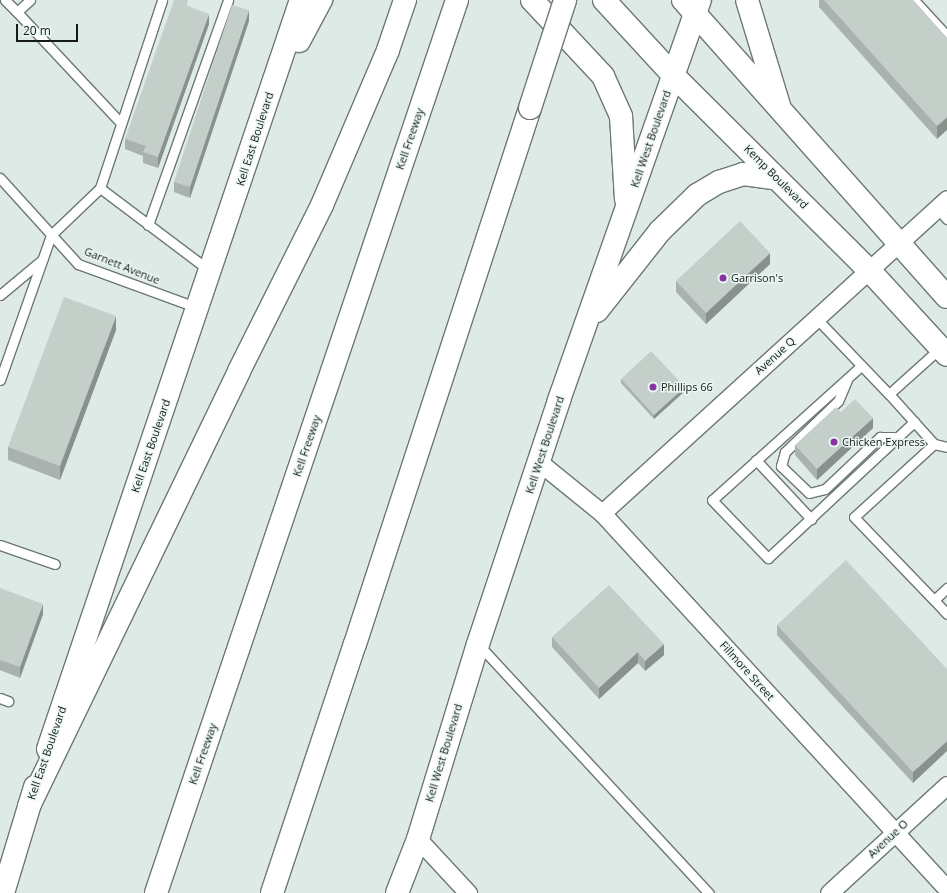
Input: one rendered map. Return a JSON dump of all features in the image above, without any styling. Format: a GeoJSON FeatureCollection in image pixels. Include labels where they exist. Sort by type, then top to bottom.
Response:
{"type":"FeatureCollection","features":[{"type":"Feature","properties":{"kind":"main road","name":"Kell East Boulevard"},"geometry":{"type":"LineString","coordinates":[[3,893],[29,806],[301,0]]}},
{"type":"Feature","properties":{"kind":"main road"},"geometry":{"type":"LineString","coordinates":[[271,92],[321,0]]}},
{"type":"Feature","properties":{"kind":"main road"},"geometry":{"type":"LineString","coordinates":[[29,806],[239,371],[322,205],[388,50],[405,0]]}},
{"type":"Feature","properties":{"kind":"main road","name":"Kell Freeway"},"geometry":{"type":"LineString","coordinates":[[156,893],[457,0]]}},
{"type":"Feature","properties":{"kind":"main road"},"geometry":{"type":"LineString","coordinates":[[532,0],[603,76],[621,116],[626,210]]}},
{"type":"Feature","properties":{"kind":"main road"},"geometry":{"type":"LineString","coordinates":[[272,893],[358,636],[565,0]]}},
{"type":"Feature","properties":{"kind":"main road","name":"Kemp Boulevard"},"geometry":{"type":"LineString","coordinates":[[604,0],[674,76],[869,270],[944,352]]}},
{"type":"Feature","properties":{"kind":"main road"},"geometry":{"type":"LineString","coordinates":[[747,0],[781,110]]}},
{"type":"Feature","properties":{"kind":"main road"},"geometry":{"type":"LineString","coordinates":[[693,5],[781,110],[947,297]]}},
{"type":"Feature","properties":{"kind":"main road","name":"Kell West Boulevard"},"geometry":{"type":"LineString","coordinates":[[397,893],[418,838],[478,644],[539,462],[674,76],[693,5]]}},
{"type":"Feature","properties":{"kind":"main road"},"geometry":{"type":"LineString","coordinates":[[586,324],[660,231],[697,195],[719,182],[743,174],[777,178]]}},
{"type":"Feature","properties":{"kind":"street","name":"Avenue Q"},"geometry":{"type":"LineString","coordinates":[[602,513],[898,243],[944,209]]}},
{"type":"Feature","properties":{"kind":"street","name":"Fillmore Street"},"geometry":{"type":"LineString","coordinates":[[539,462],[602,513],[947,889]]}},
{"type":"Feature","properties":{"kind":"street","name":"Avenue O"},"geometry":{"type":"LineString","coordinates":[[829,893],[947,785]]}},
{"type":"Feature","properties":{"kind":"street"},"geometry":{"type":"LineString","coordinates":[[418,838],[468,893]]}},
{"type":"Feature","properties":{"kind":"lane"},"geometry":{"type":"LineString","coordinates":[[5,0],[121,123]]}},
{"type":"Feature","properties":{"kind":"lane"},"geometry":{"type":"LineString","coordinates":[[17,12],[30,0]]}},
{"type":"Feature","properties":{"kind":"lane"},"geometry":{"type":"LineString","coordinates":[[0,380],[51,235],[100,188],[162,0]]}},
{"type":"Feature","properties":{"kind":"lane"},"geometry":{"type":"LineString","coordinates":[[148,225],[228,0]]}},
{"type":"Feature","properties":{"kind":"lane"},"geometry":{"type":"LineString","coordinates":[[914,0],[947,36]]}},
{"type":"Feature","properties":{"kind":"lane","name":"Garnett Avenue"},"geometry":{"type":"LineString","coordinates":[[0,178],[78,264],[198,308]]}},
{"type":"Feature","properties":{"kind":"lane"},"geometry":{"type":"LineString","coordinates":[[100,188],[210,271]]}},
{"type":"Feature","properties":{"kind":"lane"},"geometry":{"type":"LineString","coordinates":[[0,295],[43,259]]}},
{"type":"Feature","properties":{"kind":"lane"},"geometry":{"type":"LineString","coordinates":[[816,318],[889,394],[934,444],[947,447]]}},
{"type":"Feature","properties":{"kind":"lane"},"geometry":{"type":"LineString","coordinates":[[889,394],[944,352]]}},
{"type":"Feature","properties":{"kind":"lane"},"geometry":{"type":"LineString","coordinates":[[861,366],[712,500],[768,558],[914,422]]}},
{"type":"Feature","properties":{"kind":"lane"},"geometry":{"type":"LineString","coordinates":[[847,379],[838,401],[785,452],[781,466],[809,493],[825,489],[880,437],[897,437]]}},
{"type":"Feature","properties":{"kind":"lane"},"geometry":{"type":"LineString","coordinates":[[934,444],[854,516],[947,614]]}},
{"type":"Feature","properties":{"kind":"lane"},"geometry":{"type":"LineString","coordinates":[[756,460],[810,519]]}},
{"type":"Feature","properties":{"kind":"lane"},"geometry":{"type":"LineString","coordinates":[[0,545],[55,564]]}},
{"type":"Feature","properties":{"kind":"lane"},"geometry":{"type":"LineString","coordinates":[[934,600],[947,588]]}},
{"type":"Feature","properties":{"kind":"lane"},"geometry":{"type":"LineString","coordinates":[[478,644],[709,893]]}},
{"type":"Feature","properties":{"kind":"building"},"geometry":{"type":"Polygon","coordinates":[[[174,0],[188,0],[187,6],[209,14],[158,157],[143,152],[146,146],[125,139],[174,0]]]}},
{"type":"Feature","properties":{"kind":"building"},"geometry":{"type":"Polygon","coordinates":[[[824,0],[913,0],[947,38],[947,117],[937,126],[824,0]]]}},
{"type":"Feature","properties":{"kind":"building"},"geometry":{"type":"Polygon","coordinates":[[[232,5],[249,10],[190,187],[174,182],[232,5]]]}},
{"type":"Feature","properties":{"kind":"building","name":"Garrison's"},"geometry":{"type":"Polygon","coordinates":[[[740,221],[770,253],[706,313],[676,281],[740,221]]]}},
{"type":"Feature","properties":{"kind":"building"},"geometry":{"type":"Polygon","coordinates":[[[64,297],[116,316],[60,466],[8,447],[64,297]]]}},
{"type":"Feature","properties":{"kind":"building","name":"Phillips 66"},"geometry":{"type":"Polygon","coordinates":[[[651,351],[685,387],[654,415],[621,379],[651,351]]]}},
{"type":"Feature","properties":{"kind":"building","name":"Chicken Express"},"geometry":{"type":"Polygon","coordinates":[[[855,399],[873,418],[817,469],[795,445],[836,407],[841,412],[855,399]]]}},
{"type":"Feature","properties":{"kind":"building"},"geometry":{"type":"Polygon","coordinates":[[[846,560],[947,669],[947,741],[913,772],[777,625],[846,560]]]}},
{"type":"Feature","properties":{"kind":"building"},"geometry":{"type":"Polygon","coordinates":[[[609,585],[664,644],[645,661],[638,652],[599,688],[552,637],[609,585]]]}},
{"type":"Feature","properties":{"kind":"building"},"geometry":{"type":"Polygon","coordinates":[[[0,588],[43,604],[20,667],[0,660],[0,588]]]}},
{"type":"Feature","properties":{"kind":"place","name":"Garrison's"},"geometry":{"type":"Point","coordinates":[723,278]}},
{"type":"Feature","properties":{"kind":"place","name":"Phillips 66"},"geometry":{"type":"Point","coordinates":[653,387]}},
{"type":"Feature","properties":{"kind":"place","name":"Chicken Express"},"geometry":{"type":"Point","coordinates":[834,442]}}]}
